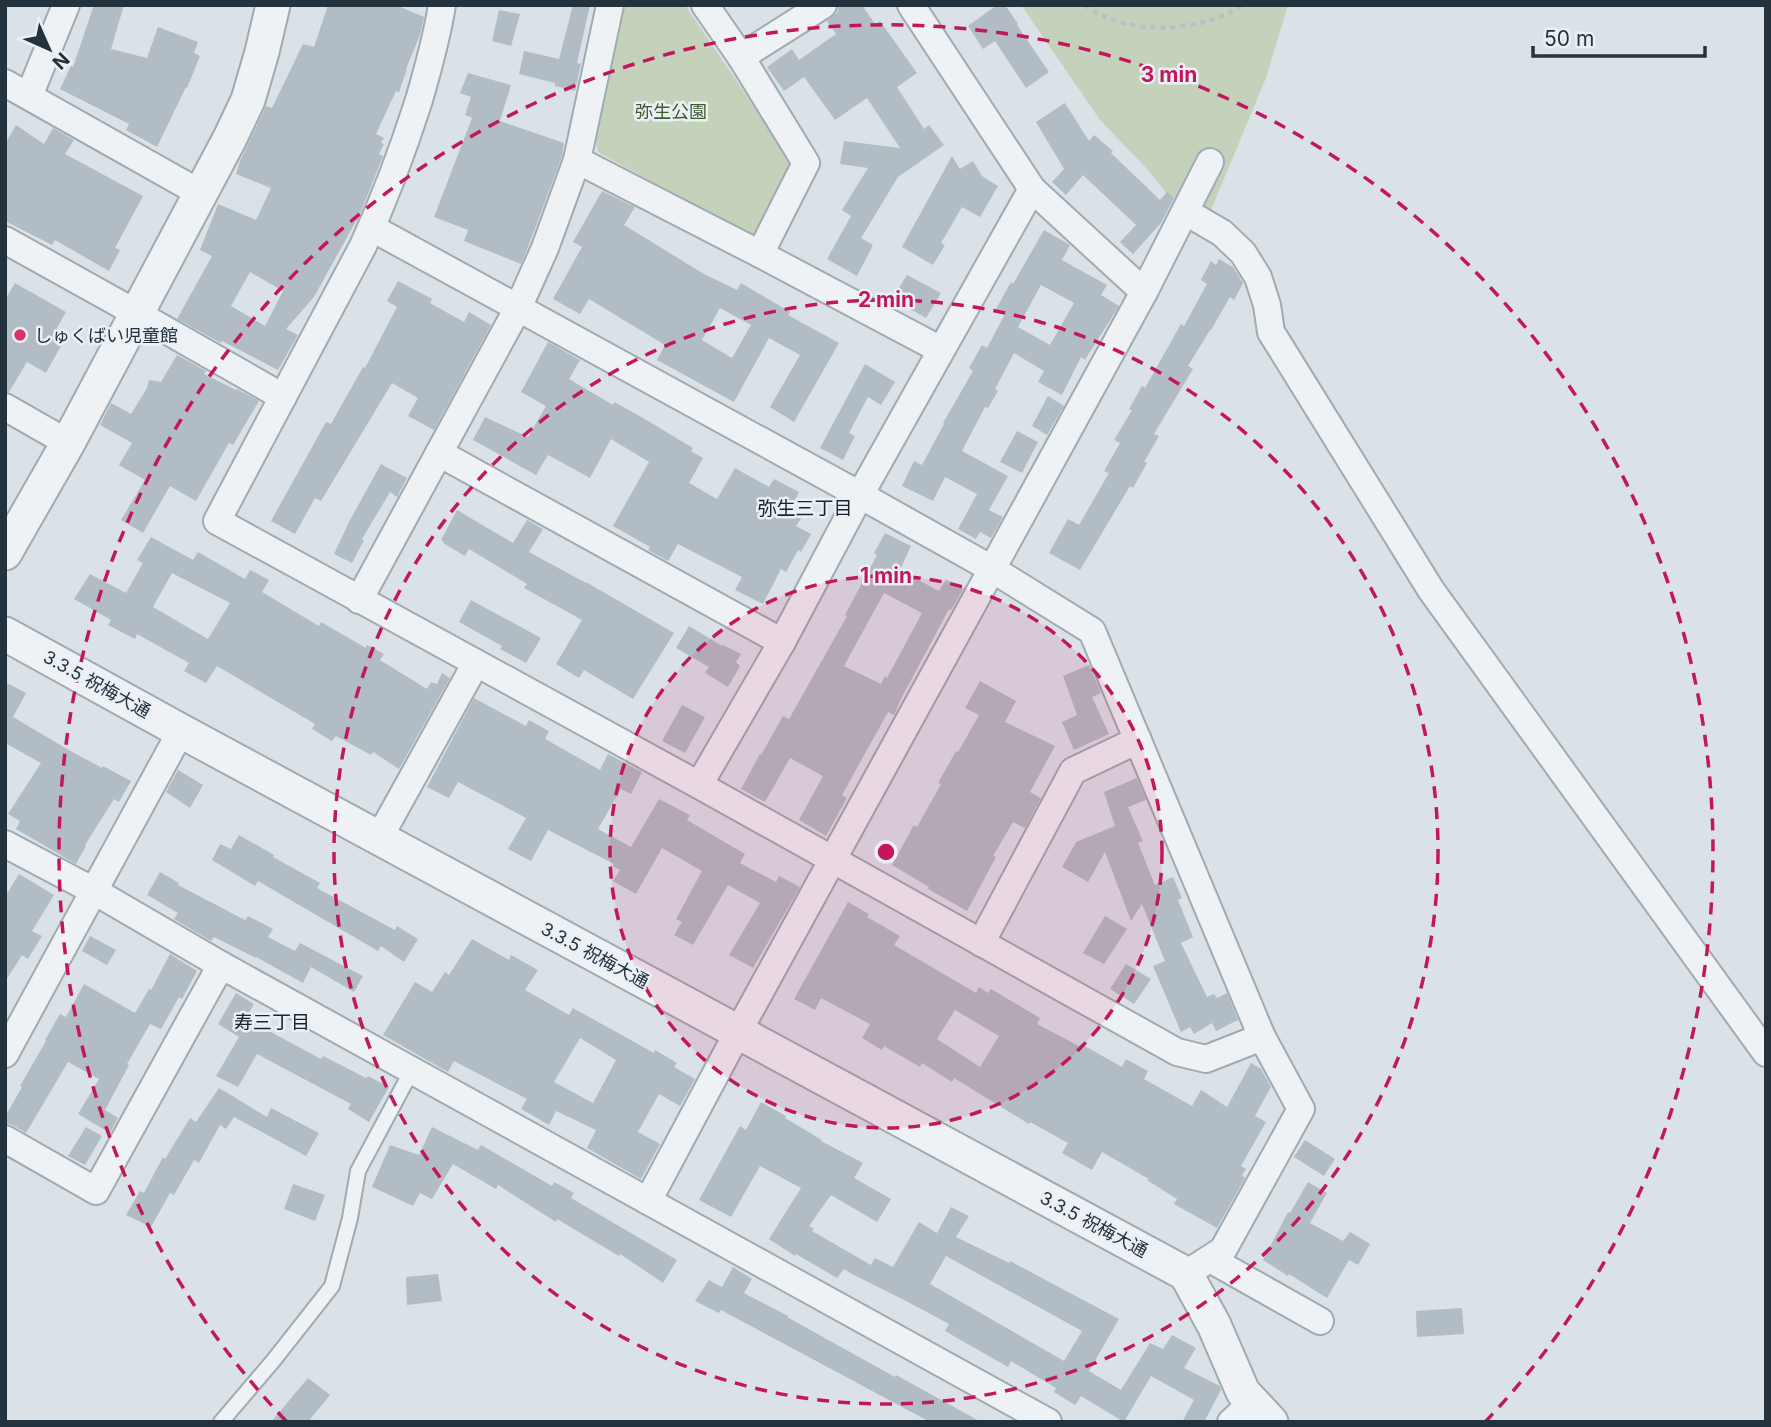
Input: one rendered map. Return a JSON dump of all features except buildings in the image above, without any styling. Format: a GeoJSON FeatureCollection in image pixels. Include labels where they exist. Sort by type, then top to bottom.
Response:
{"type":"FeatureCollection","features":[{"type":"Feature","properties":{"kind":"street"},"geometry":{"type":"LineString","coordinates":[[29,96],[66,5]]}},
{"type":"Feature","properties":{"kind":"street"},"geometry":{"type":"LineString","coordinates":[[5,553],[68,443],[230,138],[248,100],[273,5]]}},
{"type":"Feature","properties":{"kind":"street"},"geometry":{"type":"LineString","coordinates":[[442,5],[440,22],[406,141],[372,228],[217,521],[699,785],[1177,1052],[1206,1059],[1262,1037]]}},
{"type":"Feature","properties":{"kind":"street"},"geometry":{"type":"LineString","coordinates":[[359,600],[518,308],[545,248],[577,160],[610,5]]}},
{"type":"Feature","properties":{"kind":"street"},"geometry":{"type":"LineString","coordinates":[[705,5],[741,57],[806,163],[760,254]]}},
{"type":"Feature","properties":{"kind":"street"},"geometry":{"type":"LineString","coordinates":[[741,57],[824,5]]}},
{"type":"Feature","properties":{"kind":"street"},"geometry":{"type":"LineString","coordinates":[[911,5],[1032,189],[1144,292]]}},
{"type":"Feature","properties":{"kind":"street"},"geometry":{"type":"LineString","coordinates":[[5,83],[200,193]]}},
{"type":"Feature","properties":{"kind":"street"},"geometry":{"type":"LineString","coordinates":[[577,160],[941,350]]}},
{"type":"Feature","properties":{"kind":"street"},"geometry":{"type":"LineString","coordinates":[[648,1201],[1144,292],[1210,162]]}},
{"type":"Feature","properties":{"kind":"street"},"geometry":{"type":"LineString","coordinates":[[699,785],[782,642],[860,495],[1032,189]]}},
{"type":"Feature","properties":{"kind":"street"},"geometry":{"type":"LineString","coordinates":[[1186,212],[1222,233],[1243,253],[1258,277],[1267,305],[1270,332],[1431,590],[1766,1053]]}},
{"type":"Feature","properties":{"kind":"street"},"geometry":{"type":"LineString","coordinates":[[372,228],[860,495],[992,569],[1092,631],[1262,1037],[1301,1109],[1223,1250],[1198,1266]]}},
{"type":"Feature","properties":{"kind":"street"},"geometry":{"type":"LineString","coordinates":[[5,240],[283,397]]}},
{"type":"Feature","properties":{"kind":"street"},"geometry":{"type":"LineString","coordinates":[[5,407],[68,443]]}},
{"type":"Feature","properties":{"kind":"street"},"geometry":{"type":"LineString","coordinates":[[439,453],[782,642]]}},
{"type":"Feature","properties":{"kind":"street","name":"3.3.5 祝梅大通"},"geometry":{"type":"LineString","coordinates":[[5,634],[181,732],[738,1032],[1198,1266]]}},
{"type":"Feature","properties":{"kind":"street"},"geometry":{"type":"LineString","coordinates":[[379,838],[476,663]]}},
{"type":"Feature","properties":{"kind":"street"},"geometry":{"type":"LineString","coordinates":[[5,1055],[181,732]]}},
{"type":"Feature","properties":{"kind":"street"},"geometry":{"type":"LineString","coordinates":[[981,943],[1073,771],[1138,740]]}},
{"type":"Feature","properties":{"kind":"street"},"geometry":{"type":"LineString","coordinates":[[5,844],[1048,1422]]}},
{"type":"Feature","properties":{"kind":"street"},"geometry":{"type":"LineString","coordinates":[[5,1139],[96,1191],[221,965]]}},
{"type":"Feature","properties":{"kind":"street"},"geometry":{"type":"LineString","coordinates":[[1198,1266],[1320,1321]]}},
{"type":"Feature","properties":{"kind":"street"},"geometry":{"type":"LineString","coordinates":[[1198,1266],[1214,1325],[1251,1415]]}},
{"type":"Feature","properties":{"kind":"lane"},"geometry":{"type":"LineString","coordinates":[[221,1422],[332,1286],[350,1218],[358,1171],[412,1070]]}},
{"type":"Feature","properties":{"kind":"path"},"geometry":{"type":"LineString","coordinates":[[1085,5],[1095,13],[1134,26],[1172,27],[1203,23],[1233,12],[1242,5]]}},
{"type":"Feature","properties":{"kind":"green space","name":"弥生公園"},"geometry":{"type":"Polygon","coordinates":[[[622,5],[685,5],[795,167],[757,240],[598,152],[594,134],[622,5]]]}},
{"type":"Feature","properties":{"kind":"green space"},"geometry":{"type":"Polygon","coordinates":[[[1021,5],[1288,5],[1266,78],[1209,215],[1168,195],[1100,120],[1021,5]]]}},
{"type":"Feature","properties":{"kind":"place","name":"しゅくばい児童館"},"geometry":{"type":"Point","coordinates":[20,335]}},
{"type":"Feature","properties":{"kind":"district","name":"弥生三丁目"},"geometry":{"type":"Point","coordinates":[805,508]}},
{"type":"Feature","properties":{"kind":"district","name":"寿三丁目"},"geometry":{"type":"Point","coordinates":[272,1022]}}]}
